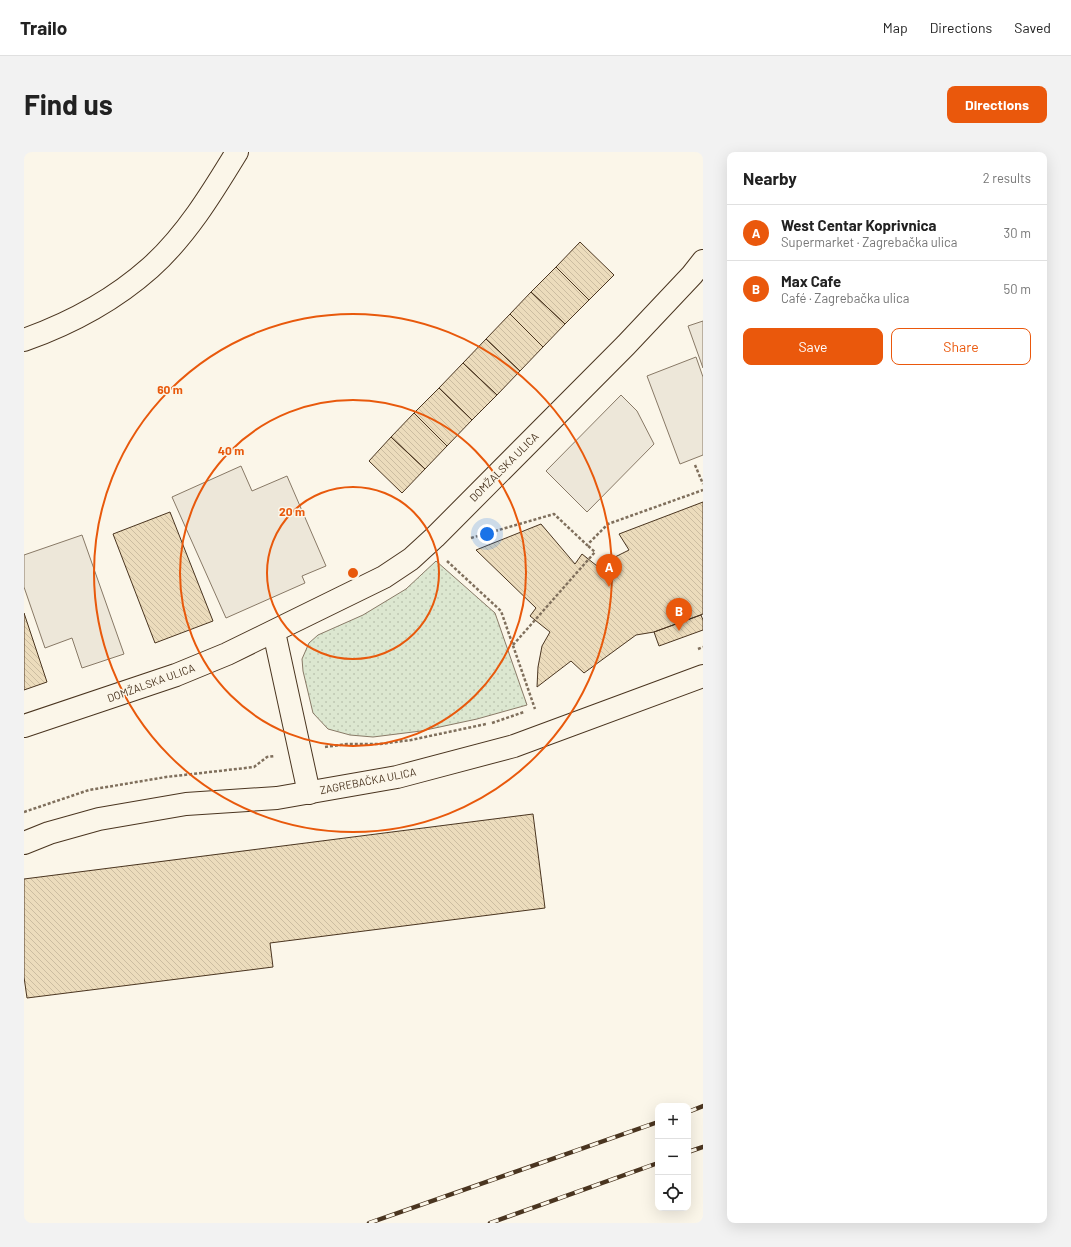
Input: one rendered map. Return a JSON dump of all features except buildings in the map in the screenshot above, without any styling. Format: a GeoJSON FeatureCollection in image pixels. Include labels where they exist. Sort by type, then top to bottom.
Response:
{"type":"FeatureCollection","features":[{"type":"Feature","properties":{"kind":"street"},"geometry":{"type":"LineString","coordinates":[[24,340],[48,331],[100,304],[126,288],[151,268],[195,217],[237,152]]}},
{"type":"Feature","properties":{"kind":"street","name":"DOMŽALSKA ULICA"},"geometry":{"type":"LineString","coordinates":[[24,726],[176,675],[227,654],[384,577],[411,559],[626,345],[692,275],[703,261]]}},
{"type":"Feature","properties":{"kind":"street"},"geometry":{"type":"LineString","coordinates":[[274,632],[309,793]]}},
{"type":"Feature","properties":{"kind":"street","name":"ZAGREBAČKA ULICA"},"geometry":{"type":"LineString","coordinates":[[24,843],[49,833],[99,818],[186,804],[277,798],[397,777],[514,746],[703,676]]}},
{"type":"Feature","properties":{"kind":"path"},"geometry":{"type":"LineString","coordinates":[[695,465],[703,484]]}},
{"type":"Feature","properties":{"kind":"path"},"geometry":{"type":"LineString","coordinates":[[588,545],[608,524],[703,490]]}},
{"type":"Feature","properties":{"kind":"path"},"geometry":{"type":"LineString","coordinates":[[470,539],[554,514],[595,552],[513,645]]}},
{"type":"Feature","properties":{"kind":"path"},"geometry":{"type":"LineString","coordinates":[[428,543],[501,611],[535,709]]}},
{"type":"Feature","properties":{"kind":"path"},"geometry":{"type":"LineString","coordinates":[[448,562],[453,557]]}},
{"type":"Feature","properties":{"kind":"path"},"geometry":{"type":"LineString","coordinates":[[696,650],[703,647]]}},
{"type":"Feature","properties":{"kind":"path"},"geometry":{"type":"LineString","coordinates":[[24,812],[89,790],[166,777],[254,767],[267,757],[300,751],[347,744],[380,744],[411,740],[490,723],[542,706]]}},
{"type":"Feature","properties":{"kind":"green space"},"geometry":{"type":"Polygon","coordinates":[[[436,561],[495,613],[527,705],[477,719],[421,731],[373,737],[350,735],[328,729],[313,713],[303,671],[302,659],[309,643],[318,635],[363,615],[406,589],[436,561]]]}},
{"type":"Feature","properties":{"kind":"shaded area"},"geometry":{"type":"Polygon","coordinates":[[[703,321],[703,368],[688,326],[703,321]]]}},
{"type":"Feature","properties":{"kind":"shaded area"},"geometry":{"type":"Polygon","coordinates":[[[696,357],[703,377],[703,455],[680,464],[647,376],[696,357]]]}},
{"type":"Feature","properties":{"kind":"shaded area"},"geometry":{"type":"Polygon","coordinates":[[[621,395],[637,411],[654,444],[587,512],[546,471],[621,395]]]}},
{"type":"Feature","properties":{"kind":"shaded area"},"geometry":{"type":"Polygon","coordinates":[[[241,466],[252,491],[287,476],[326,566],[302,576],[305,583],[226,618],[172,497],[241,466]]]}},
{"type":"Feature","properties":{"kind":"shaded area"},"geometry":{"type":"Polygon","coordinates":[[[82,535],[124,654],[82,668],[72,638],[45,648],[24,587],[24,555],[82,535]]]}},
{"type":"Feature","properties":{"kind":"railway"},"geometry":{"type":"LineString","coordinates":[[691,1111],[703,1106]]}},
{"type":"Feature","properties":{"kind":"railway"},"geometry":{"type":"LineString","coordinates":[[369,1223],[655,1123]]}},
{"type":"Feature","properties":{"kind":"railway"},"geometry":{"type":"LineString","coordinates":[[691,1151],[703,1147]]}},
{"type":"Feature","properties":{"kind":"railway"},"geometry":{"type":"LineString","coordinates":[[490,1223],[655,1164]]}},
{"type":"Feature","properties":{"kind":"place","name":"West Centar Koprivnica"},"geometry":{"type":"Point","coordinates":[609,587]}},
{"type":"Feature","properties":{"kind":"place","name":"Max Cafe"},"geometry":{"type":"Point","coordinates":[679,631]}}]}
